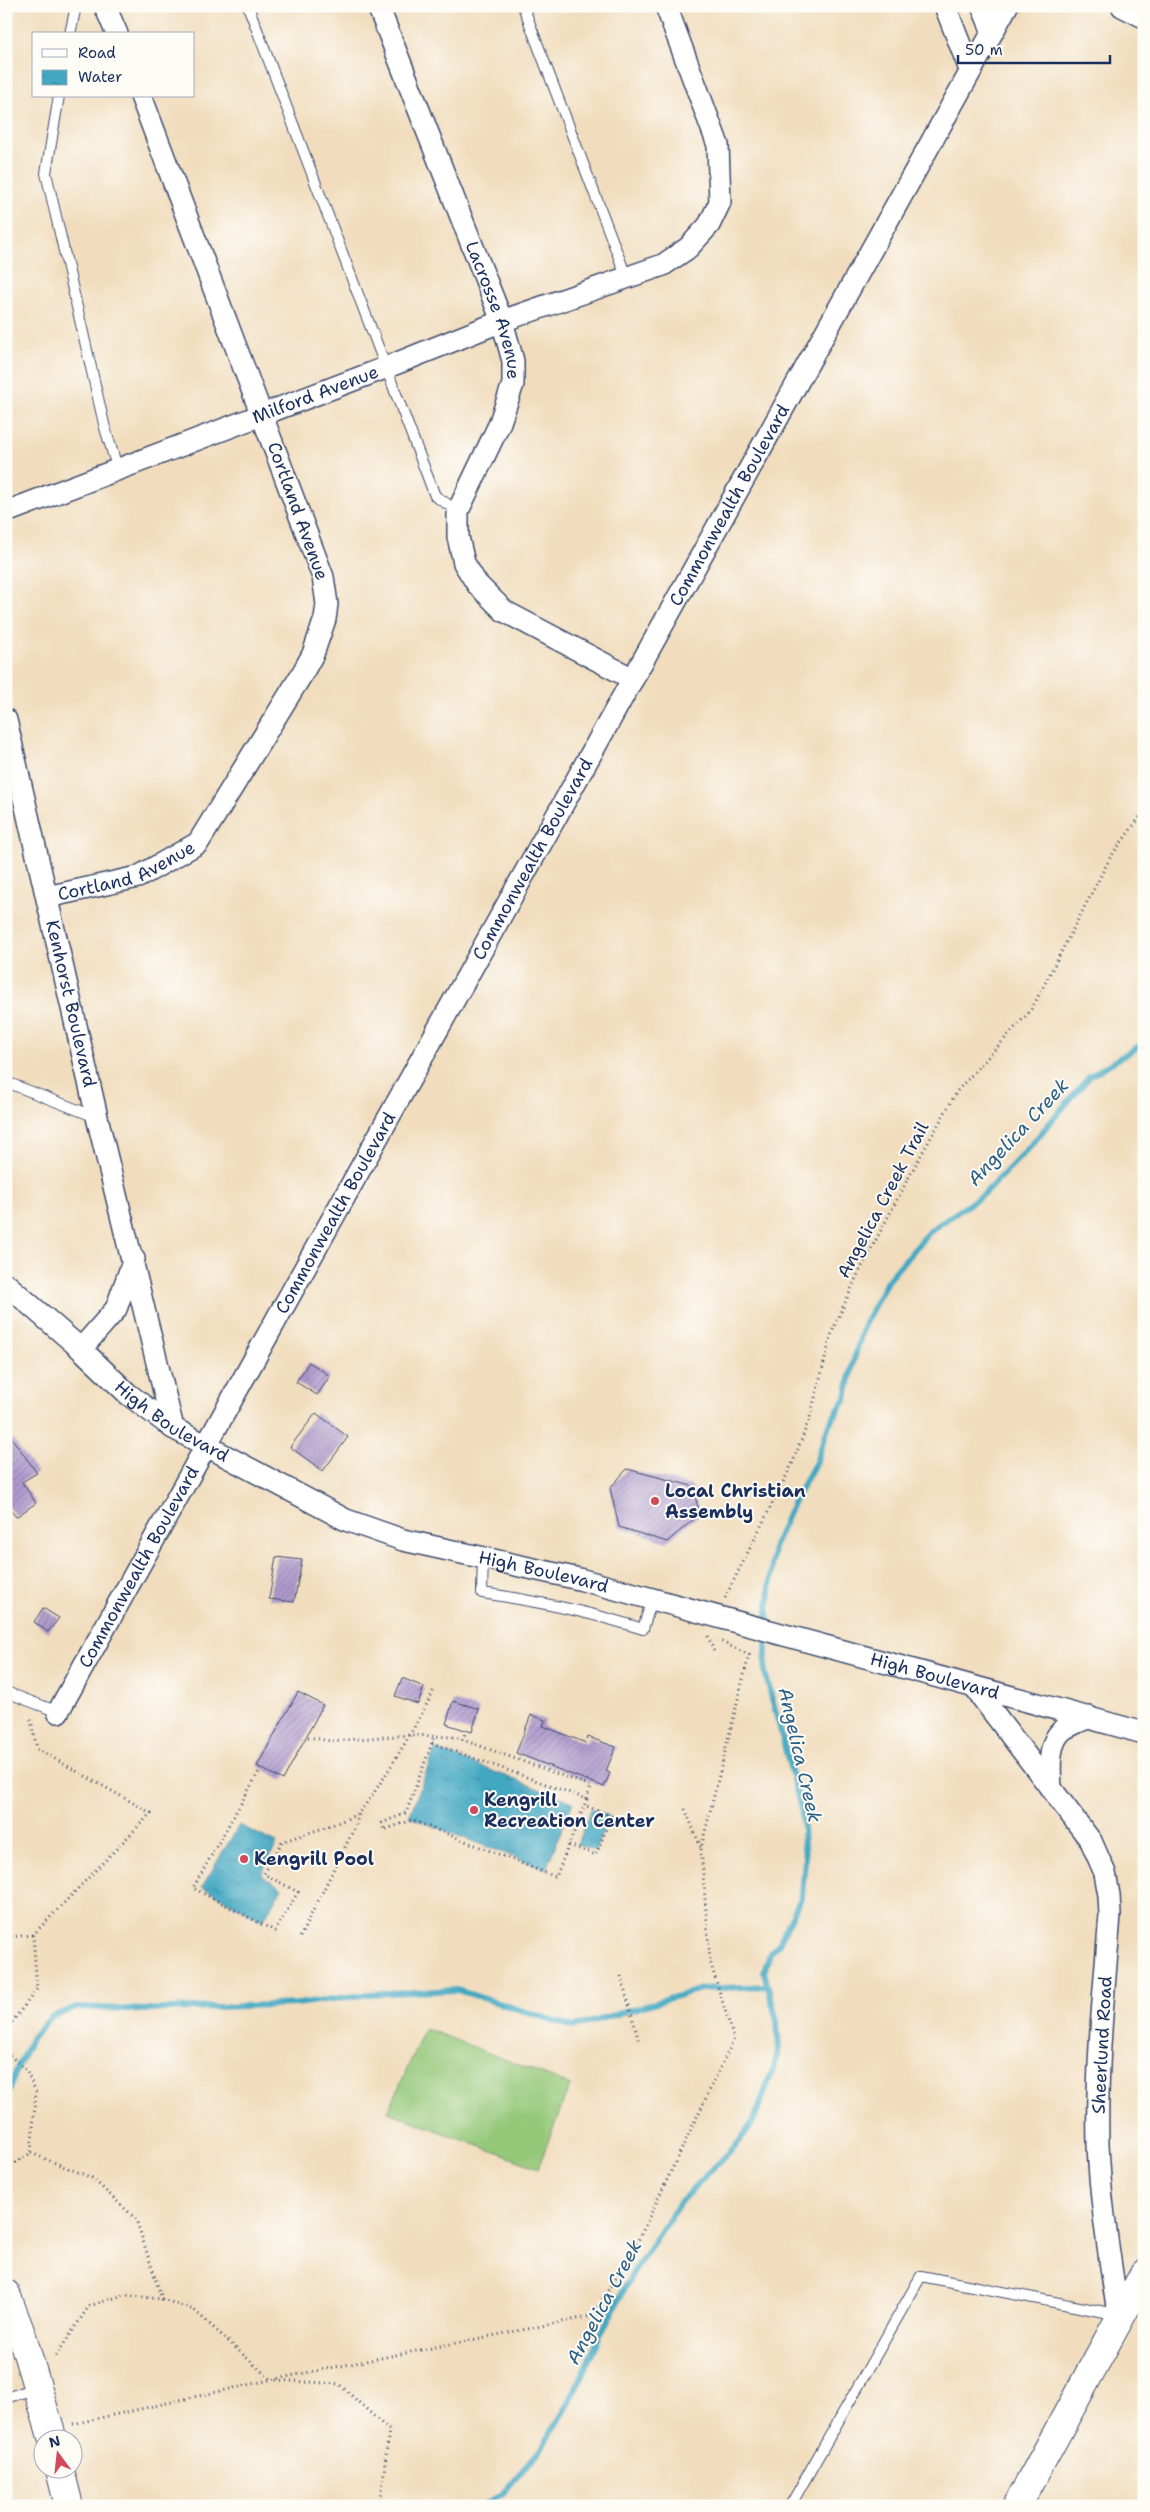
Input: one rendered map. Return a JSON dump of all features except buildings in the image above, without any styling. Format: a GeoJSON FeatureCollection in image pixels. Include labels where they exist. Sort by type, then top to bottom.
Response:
{"type":"FeatureCollection","features":[{"type":"Feature","properties":{"kind":"street"},"geometry":{"type":"LineString","coordinates":[[106,6],[116,32]]}},
{"type":"Feature","properties":{"kind":"street","name":"Lacrosse Avenue"},"geometry":{"type":"LineString","coordinates":[[378,6],[502,321],[513,361],[511,394],[458,511],[458,537],[464,562],[477,584],[504,611],[632,679]]}},
{"type":"Feature","properties":{"kind":"street","name":"Milford Avenue"},"geometry":{"type":"LineString","coordinates":[[6,512],[385,368],[502,321],[626,276],[663,265],[688,248],[709,225],[720,202],[718,144],[666,6]]}},
{"type":"Feature","properties":{"kind":"street"},"geometry":{"type":"LineString","coordinates":[[945,6],[970,70]]}},
{"type":"Feature","properties":{"kind":"street"},"geometry":{"type":"LineString","coordinates":[[982,6],[992,30]]}},
{"type":"Feature","properties":{"kind":"street","name":"Commonwealth Boulevard"},"geometry":{"type":"LineString","coordinates":[[58,1712],[1006,6]]}},
{"type":"Feature","properties":{"kind":"street"},"geometry":{"type":"LineString","coordinates":[[1122,6],[1144,18]]}},
{"type":"Feature","properties":{"kind":"street","name":"Cortland Avenue"},"geometry":{"type":"LineString","coordinates":[[46,897],[138,877],[198,843],[313,654],[325,619],[327,604],[323,577],[142,98]]}},
{"type":"Feature","properties":{"kind":"street","name":"Kenhorst Boulevard"},"geometry":{"type":"LineString","coordinates":[[6,720],[97,1117],[134,1259],[174,1428]]}},
{"type":"Feature","properties":{"kind":"street"},"geometry":{"type":"LineString","coordinates":[[81,1350],[116,1309],[134,1259]]}},
{"type":"Feature","properties":{"kind":"street","name":"High Boulevard"},"geometry":{"type":"LineString","coordinates":[[6,1284],[128,1394],[174,1428],[346,1520],[403,1540],[482,1557],[652,1599],[719,1624],[799,1638],[1144,1733]]}},
{"type":"Feature","properties":{"kind":"street","name":"Sheerlund Road"},"geometry":{"type":"LineString","coordinates":[[974,1687],[1091,1841],[1104,1873],[1109,1894],[1110,1916],[1098,2083],[1098,2144],[1105,2224],[1117,2307],[1121,2315]]}},
{"type":"Feature","properties":{"kind":"street"},"geometry":{"type":"LineString","coordinates":[[1050,1789],[1050,1761],[1054,1744],[1062,1730],[1089,1717]]}},
{"type":"Feature","properties":{"kind":"street"},"geometry":{"type":"LineString","coordinates":[[1017,2506],[1144,2274]]}},
{"type":"Feature","properties":{"kind":"street"},"geometry":{"type":"LineString","coordinates":[[6,2294],[51,2430]]}},
{"type":"Feature","properties":{"kind":"street"},"geometry":{"type":"LineString","coordinates":[[62,2480],[69,2506]]}},
{"type":"Feature","properties":{"kind":"lane"},"geometry":{"type":"LineString","coordinates":[[70,32],[76,6]]}},
{"type":"Feature","properties":{"kind":"lane"},"geometry":{"type":"LineString","coordinates":[[248,6],[435,496],[458,511]]}},
{"type":"Feature","properties":{"kind":"lane"},"geometry":{"type":"LineString","coordinates":[[523,6],[626,276]]}},
{"type":"Feature","properties":{"kind":"lane"},"geometry":{"type":"LineString","coordinates":[[60,98],[46,173],[105,428],[118,470]]}},
{"type":"Feature","properties":{"kind":"lane"},"geometry":{"type":"LineString","coordinates":[[6,1082],[97,1117]]}},
{"type":"Feature","properties":{"kind":"lane"},"geometry":{"type":"LineString","coordinates":[[482,1557],[482,1593],[538,1601],[600,1615],[643,1629],[652,1599]]}},
{"type":"Feature","properties":{"kind":"lane"},"geometry":{"type":"LineString","coordinates":[[6,1692],[58,1712]]}},
{"type":"Feature","properties":{"kind":"lane"},"geometry":{"type":"LineString","coordinates":[[790,2506],[921,2276],[1121,2315]]}},
{"type":"Feature","properties":{"kind":"lane"},"geometry":{"type":"LineString","coordinates":[[6,2398],[38,2388]]}},
{"type":"Feature","properties":{"kind":"path","name":"Angelica Creek Trail"},"geometry":{"type":"LineString","coordinates":[[719,1624],[761,1522],[792,1462],[810,1416],[832,1332],[856,1278],[911,1173],[957,1091],[1031,1010],[1110,858],[1144,811]]}},
{"type":"Feature","properties":{"kind":"path"},"geometry":{"type":"LineString","coordinates":[[716,1654],[719,1624]]}},
{"type":"Feature","properties":{"kind":"path"},"geometry":{"type":"LineString","coordinates":[[701,1848],[749,1655],[719,1624]]}},
{"type":"Feature","properties":{"kind":"path"},"geometry":{"type":"LineString","coordinates":[[300,1937],[355,1827],[359,1813],[428,1706],[433,1691]]}},
{"type":"Feature","properties":{"kind":"path"},"geometry":{"type":"LineString","coordinates":[[6,1937],[33,1935],[151,1813],[37,1749],[26,1699]]}},
{"type":"Feature","properties":{"kind":"path"},"geometry":{"type":"LineString","coordinates":[[463,1740],[466,1730]]}},
{"type":"Feature","properties":{"kind":"path"},"geometry":{"type":"LineString","coordinates":[[308,1737],[330,1741],[410,1735],[434,1736],[456,1737],[591,1786],[556,1877],[412,1820],[384,1830],[382,1823],[406,1813],[434,1736]]}},
{"type":"Feature","properties":{"kind":"path"},"geometry":{"type":"LineString","coordinates":[[432,1743],[587,1799]]}},
{"type":"Feature","properties":{"kind":"path"},"geometry":{"type":"LineString","coordinates":[[261,1768],[193,1888],[275,1931],[298,1892],[264,1874],[282,1842],[359,1813]]}},
{"type":"Feature","properties":{"kind":"path"},"geometry":{"type":"LineString","coordinates":[[569,1845],[596,1855],[611,1816],[584,1805]]}},
{"type":"Feature","properties":{"kind":"path"},"geometry":{"type":"LineString","coordinates":[[68,2430],[270,2380],[592,2316],[634,2249],[734,2039],[710,1961],[701,1848],[685,1809]]}},
{"type":"Feature","properties":{"kind":"path"},"geometry":{"type":"LineString","coordinates":[[6,2030],[37,1989],[33,1935]]}},
{"type":"Feature","properties":{"kind":"path"},"geometry":{"type":"LineString","coordinates":[[621,1976],[639,2042]]}},
{"type":"Feature","properties":{"kind":"path"},"geometry":{"type":"LineString","coordinates":[[6,2052],[26,2070],[36,2092],[31,2153]]}},
{"type":"Feature","properties":{"kind":"path"},"geometry":{"type":"LineString","coordinates":[[31,2153],[92,2178],[136,2219],[162,2298]]}},
{"type":"Feature","properties":{"kind":"path"},"geometry":{"type":"LineString","coordinates":[[6,2169],[31,2153]]}},
{"type":"Feature","properties":{"kind":"path"},"geometry":{"type":"LineString","coordinates":[[56,2356],[89,2306],[124,2295],[162,2298],[194,2310],[270,2380],[339,2384],[389,2430],[380,2506]]}},
{"type":"Feature","properties":{"kind":"green space"},"geometry":{"type":"Polygon","coordinates":[[[425,2028],[570,2085],[538,2168],[388,2112],[425,2028]]]}},
{"type":"Feature","properties":{"kind":"water"},"geometry":{"type":"Polygon","coordinates":[[[435,1749],[573,1802],[546,1869],[409,1817],[435,1749]]]}},
{"type":"Feature","properties":{"kind":"water"},"geometry":{"type":"Polygon","coordinates":[[[591,1809],[609,1816],[595,1851],[577,1844],[591,1809]]]}},
{"type":"Feature","properties":{"kind":"water","name":"Kengrill Pool"},"geometry":{"type":"Polygon","coordinates":[[[239,1825],[277,1843],[261,1875],[282,1888],[263,1921],[202,1887],[239,1825]]]}},
{"type":"Feature","properties":{"kind":"waterway","name":"Angelica Creek"},"geometry":{"type":"LineString","coordinates":[[481,2506],[502,2494],[541,2449],[569,2403],[599,2337],[631,2276],[681,2201],[740,2141],[754,2120],[773,2070],[779,2048],[777,2021],[764,1972],[770,1953],[778,1945],[802,1896],[805,1859],[802,1813],[765,1672],[768,1608],[774,1546],[792,1505],[816,1462],[829,1424],[846,1398],[853,1363],[864,1325],[887,1281],[931,1230],[984,1194],[1024,1153],[1090,1076],[1144,1043]]}},
{"type":"Feature","properties":{"kind":"waterway"},"geometry":{"type":"LineString","coordinates":[[6,2101],[16,2071],[31,2039],[52,2016],[80,2007],[142,2010],[297,2004],[369,1994],[457,1990],[574,2027],[701,1989],[768,1986]]}},
{"type":"Feature","properties":{"kind":"place","name":"Local Christian Assembly"},"geometry":{"type":"Point","coordinates":[655,1501]}},
{"type":"Feature","properties":{"kind":"place","name":"Kengrill Recreation Center"},"geometry":{"type":"Point","coordinates":[474,1810]}},
{"type":"Feature","properties":{"kind":"place","name":"Kengrill Pool"},"geometry":{"type":"Point","coordinates":[244,1859]}}]}
